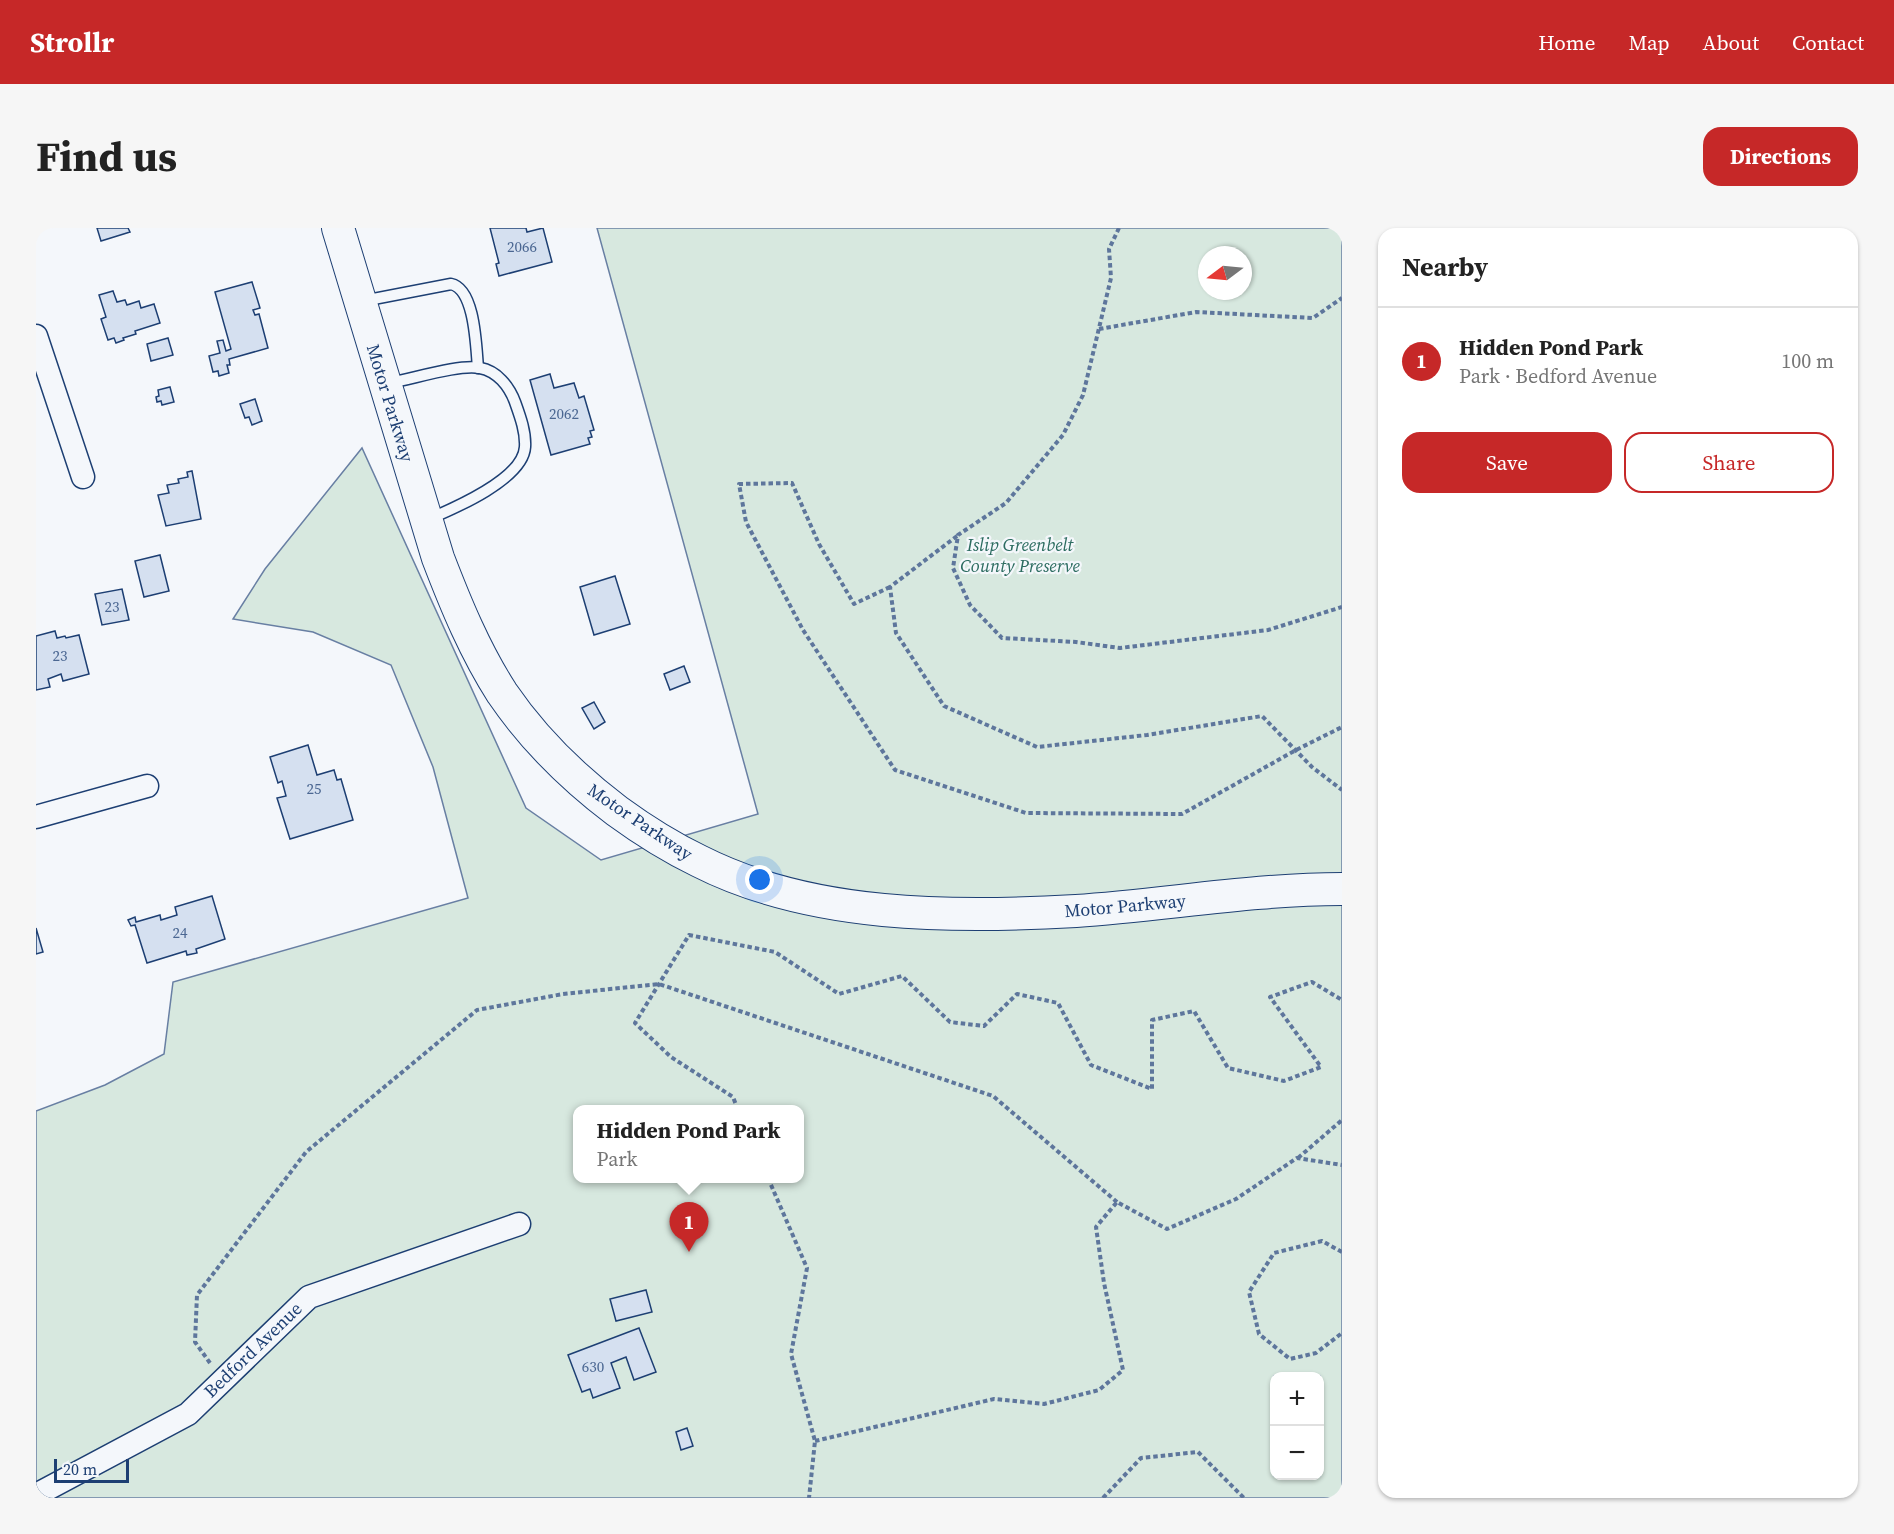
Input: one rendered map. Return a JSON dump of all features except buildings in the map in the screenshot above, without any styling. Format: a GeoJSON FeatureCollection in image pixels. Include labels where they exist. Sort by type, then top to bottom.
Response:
{"type":"FeatureCollection","features":[{"type":"Feature","properties":{"kind":"main road","name":"Motor Parkway"},"geometry":{"type":"LineString","coordinates":[[338,228],[426,520],[451,592],[482,660],[519,716],[547,751],[599,797],[656,837],[701,863],[777,891],[857,907],[953,914],[1075,911],[1269,892],[1342,889]]}},
{"type":"Feature","properties":{"kind":"street"},"geometry":{"type":"LineString","coordinates":[[36,336],[83,477]]}},
{"type":"Feature","properties":{"kind":"street"},"geometry":{"type":"LineString","coordinates":[[36,817],[147,786]]}},
{"type":"Feature","properties":{"kind":"street","name":"Bedford Avenue"},"geometry":{"type":"LineString","coordinates":[[36,1495],[188,1414],[309,1297],[519,1224]]}},
{"type":"Feature","properties":{"kind":"lane"},"geometry":{"type":"LineString","coordinates":[[360,301],[451,284],[457,285],[465,292],[468,303],[478,368]]}},
{"type":"Feature","properties":{"kind":"lane"},"geometry":{"type":"LineString","coordinates":[[384,384],[455,369],[478,368],[491,371],[502,381],[513,398],[524,430],[525,448],[521,461],[511,472],[461,505],[426,520]]}},
{"type":"Feature","properties":{"kind":"path"},"geometry":{"type":"LineString","coordinates":[[1119,228],[1109,249],[1111,278],[1083,395],[1063,435],[1006,503],[958,535],[890,588],[854,604],[819,544],[792,483],[739,484],[746,522],[803,630],[895,770],[1026,813],[1182,814],[1342,727]]}},
{"type":"Feature","properties":{"kind":"path"},"geometry":{"type":"LineString","coordinates":[[1099,329],[1196,312],[1313,318],[1342,298]]}},
{"type":"Feature","properties":{"kind":"path"},"geometry":{"type":"LineString","coordinates":[[958,535],[953,568],[970,604],[1002,638],[1076,642],[1120,648],[1268,630],[1342,608]]}},
{"type":"Feature","properties":{"kind":"path"},"geometry":{"type":"LineString","coordinates":[[890,588],[896,633],[944,706],[1037,747],[1148,735],[1262,716],[1312,767],[1342,790]]}},
{"type":"Feature","properties":{"kind":"path"},"geometry":{"type":"LineString","coordinates":[[736,1105],[733,1097],[671,1057],[635,1023],[689,935],[775,952],[839,994],[902,976],[950,1022],[984,1026],[1017,994],[1058,1003],[1091,1065],[1152,1089],[1152,1020],[1194,1011],[1228,1068],[1284,1081],[1321,1067],[1270,997],[1311,982],[1342,1000]]}},
{"type":"Feature","properties":{"kind":"path"},"geometry":{"type":"LineString","coordinates":[[223,1380],[195,1342],[197,1295],[306,1152],[477,1010],[563,994],[659,984],[993,1096],[1117,1203],[1167,1229],[1236,1199],[1298,1158],[1342,1120]]}},
{"type":"Feature","properties":{"kind":"path"},"geometry":{"type":"LineString","coordinates":[[1298,1158],[1342,1165]]}},
{"type":"Feature","properties":{"kind":"path"},"geometry":{"type":"LineString","coordinates":[[770,1183],[807,1268],[791,1354],[814,1441],[809,1498]]}},
{"type":"Feature","properties":{"kind":"path"},"geometry":{"type":"LineString","coordinates":[[814,1441],[994,1400],[1044,1404],[1099,1390],[1123,1370],[1104,1283],[1096,1227],[1117,1203]]}},
{"type":"Feature","properties":{"kind":"path"},"geometry":{"type":"LineString","coordinates":[[1342,1252],[1322,1241],[1274,1253],[1249,1292],[1259,1334],[1290,1359],[1316,1353],[1342,1333]]}},
{"type":"Feature","properties":{"kind":"path"},"geometry":{"type":"LineString","coordinates":[[1103,1498],[1142,1458],[1198,1452],[1244,1498]]}},
{"type":"Feature","properties":{"kind":"green space","name":"Islip Greenbelt County Preserve"},"geometry":{"type":"Polygon","coordinates":[[[597,228],[1342,228],[1342,1498],[36,1498],[36,1111],[105,1085],[164,1054],[173,982],[468,898],[433,767],[391,665],[313,632],[233,619],[265,569],[362,448],[526,808],[601,860],[758,814],[597,228]]]}},
{"type":"Feature","properties":{"kind":"place","name":"Hidden Pond Park"},"geometry":{"type":"Point","coordinates":[689,1252]}}]}
